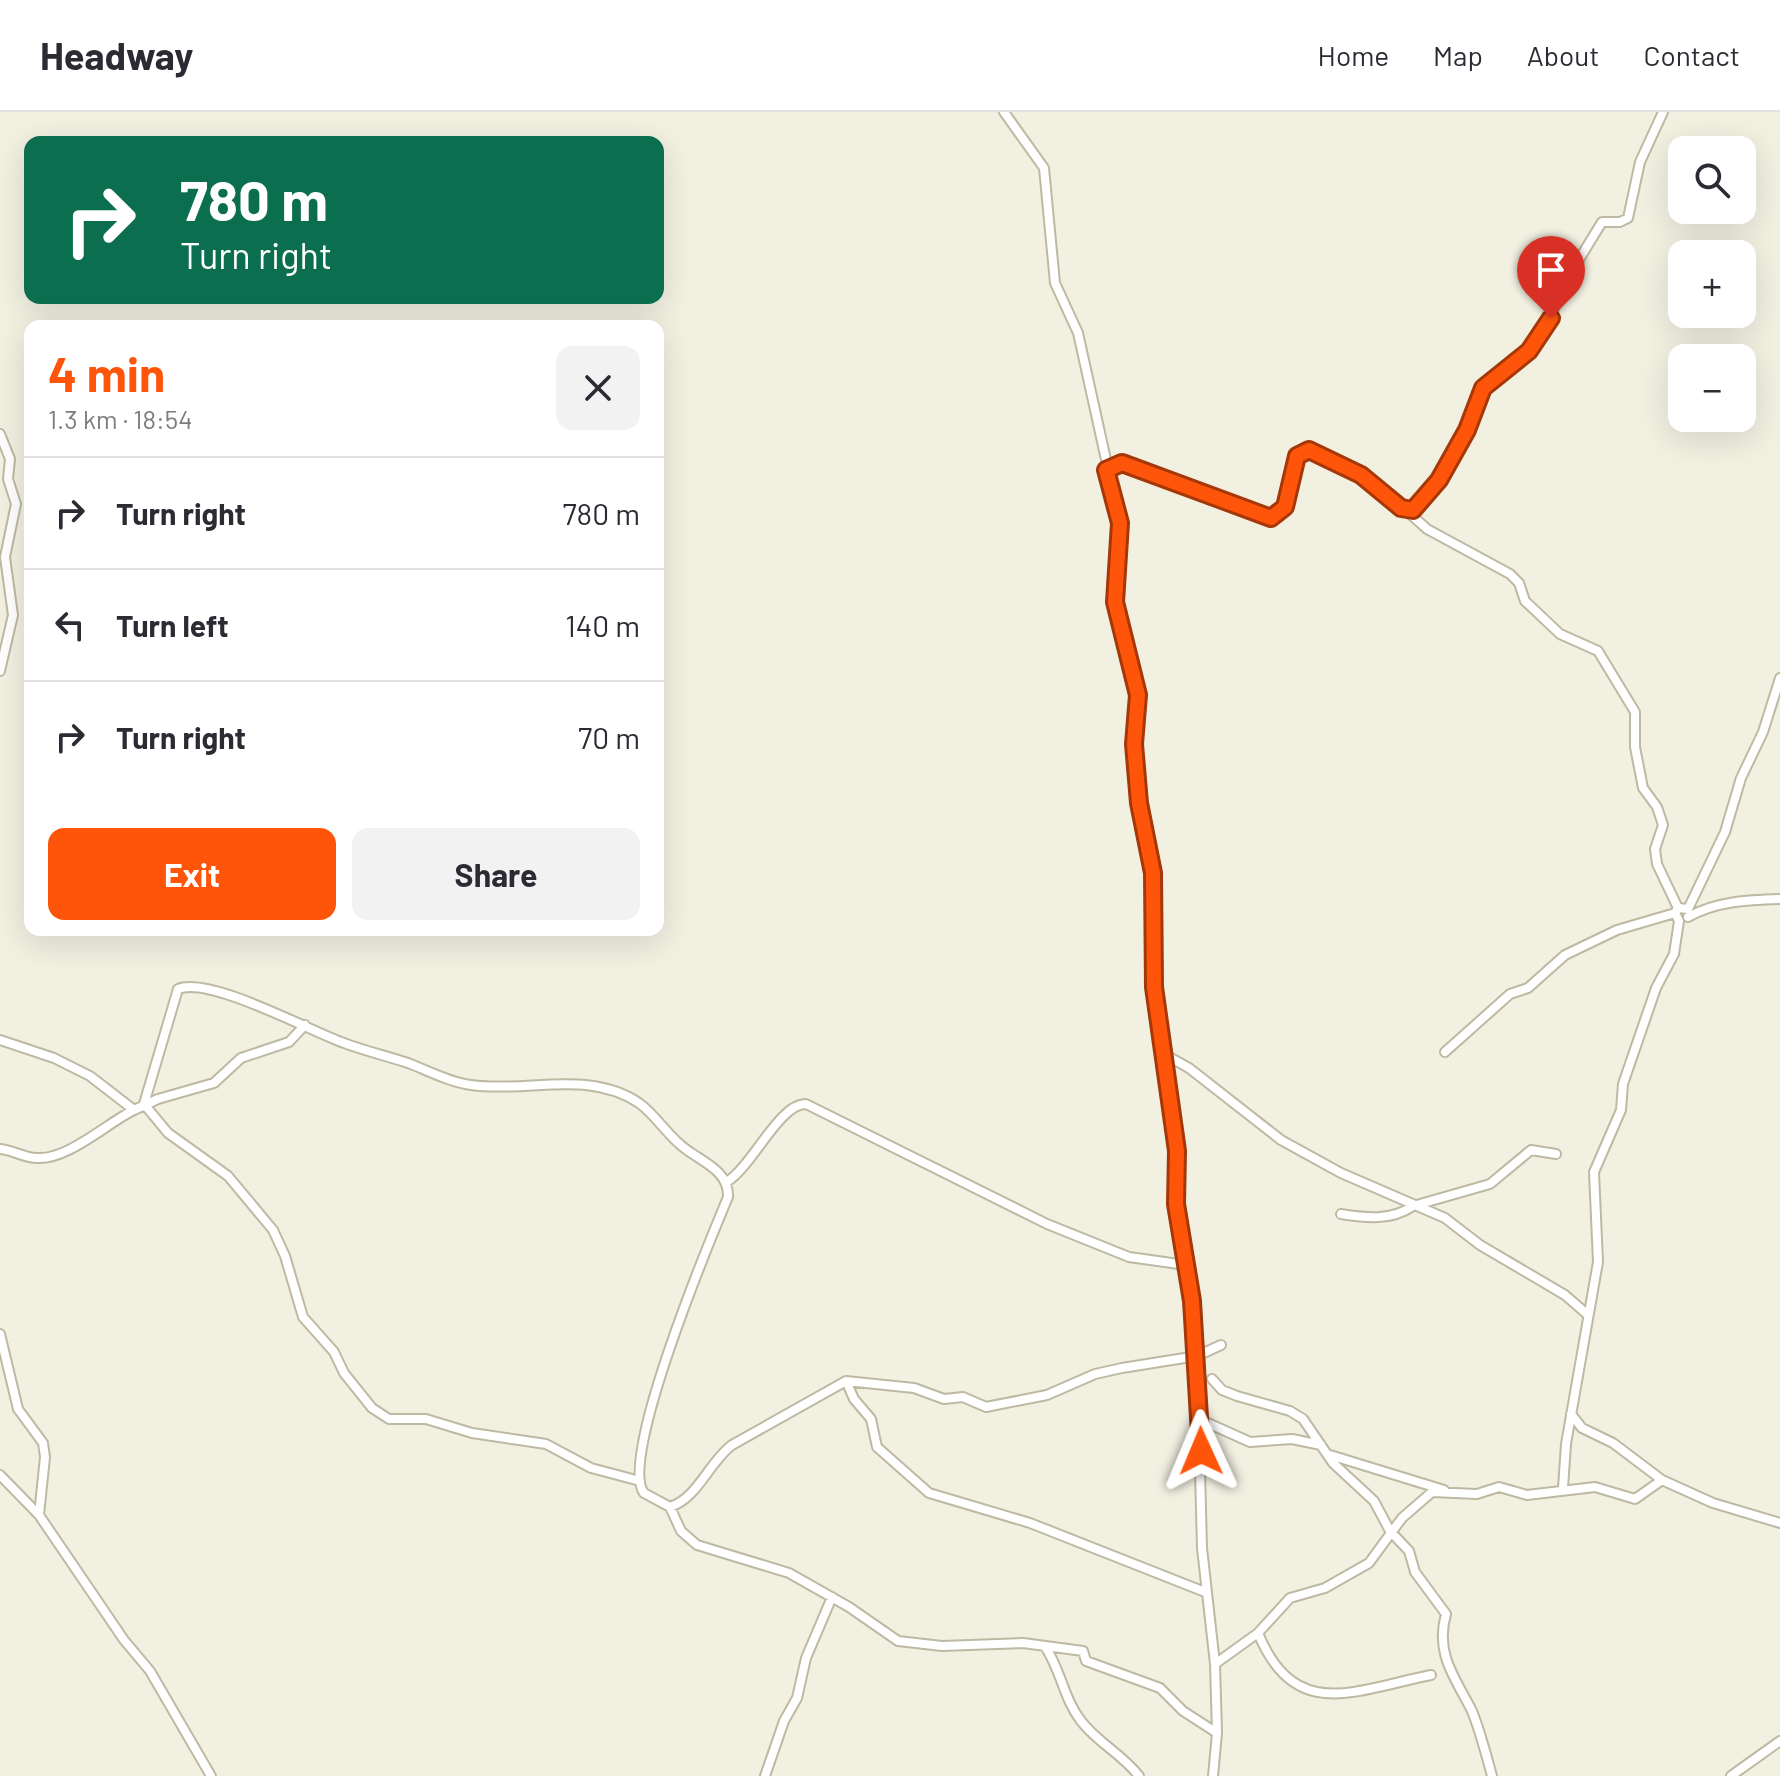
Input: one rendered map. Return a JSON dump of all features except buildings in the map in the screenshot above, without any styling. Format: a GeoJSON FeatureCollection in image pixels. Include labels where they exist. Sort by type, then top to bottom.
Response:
{"type":"FeatureCollection","features":[{"type":"Feature","properties":{"kind":"street"},"geometry":{"type":"LineString","coordinates":[[1004,112],[1044,168],[1055,283],[1078,333],[1120,523],[1115,602],[1138,695],[1134,744],[1139,803],[1153,873],[1154,987],[1176,1139],[1176,1204],[1197,1356],[1205,1592],[1215,1664],[1217,1733],[1213,1776]]}},
{"type":"Feature","properties":{"kind":"street"},"geometry":{"type":"LineString","coordinates":[[1407,511],[1417,508],[1439,480],[1467,430],[1483,388],[1519,361],[1542,334],[1572,271],[1602,222],[1620,222],[1628,218],[1640,162],[1663,112]]}},
{"type":"Feature","properties":{"kind":"street"},"geometry":{"type":"LineString","coordinates":[[0,434],[10,459],[8,479],[16,504],[5,557],[13,615],[0,671]]}},
{"type":"Feature","properties":{"kind":"street"},"geometry":{"type":"LineString","coordinates":[[1106,470],[1122,463],[1271,518],[1285,507],[1297,456],[1309,450],[1361,475],[1427,529],[1510,574],[1519,583],[1533,610],[1560,634],[1598,651],[1635,712],[1635,747],[1643,788],[1657,807],[1663,825],[1655,849],[1657,864],[1682,914]]}},
{"type":"Feature","properties":{"kind":"street"},"geometry":{"type":"LineString","coordinates":[[1563,1488],[1571,1414],[1599,1249],[1594,1172],[1621,1110],[1623,1084],[1654,993],[1674,954],[1682,914],[1725,832],[1741,778],[1763,732],[1780,678]]}},
{"type":"Feature","properties":{"kind":"street"},"geometry":{"type":"LineString","coordinates":[[1445,1052],[1483,1022],[1510,994],[1528,988],[1565,955],[1617,930],[1748,898],[1780,899]]}},
{"type":"Feature","properties":{"kind":"street"},"geometry":{"type":"LineString","coordinates":[[144,1104],[180,988],[212,990],[305,1025],[345,1044],[468,1085],[527,1088],[590,1084],[638,1103],[672,1139],[728,1181]]}},
{"type":"Feature","properties":{"kind":"street"},"geometry":{"type":"LineString","coordinates":[[0,1149],[39,1159],[53,1156],[99,1134],[144,1104],[214,1083],[241,1058],[289,1042],[305,1025]]}},
{"type":"Feature","properties":{"kind":"street"},"geometry":{"type":"LineString","coordinates":[[0,1040],[54,1058],[90,1076],[134,1110]]}},
{"type":"Feature","properties":{"kind":"street"},"geometry":{"type":"LineString","coordinates":[[1162,1053],[1189,1068],[1281,1140],[1341,1173],[1422,1207],[1565,1295],[1588,1315]]}},
{"type":"Feature","properties":{"kind":"street"},"geometry":{"type":"LineString","coordinates":[[144,1104],[159,1125],[228,1176],[273,1230],[285,1256],[303,1317],[334,1352],[344,1373],[372,1408],[389,1419],[426,1419],[472,1433],[546,1444],[591,1468],[640,1481]]}},
{"type":"Feature","properties":{"kind":"street"},"geometry":{"type":"LineString","coordinates":[[728,1181],[740,1174],[792,1107],[806,1104],[1047,1224],[1129,1257],[1186,1265]]}},
{"type":"Feature","properties":{"kind":"street"},"geometry":{"type":"LineString","coordinates":[[1341,1214],[1376,1218],[1422,1207],[1490,1184],[1531,1150],[1556,1154]]}},
{"type":"Feature","properties":{"kind":"street"},"geometry":{"type":"LineString","coordinates":[[728,1181],[728,1197],[667,1355],[643,1444],[640,1481],[644,1493],[670,1507],[681,1531],[697,1545],[789,1573],[898,1641],[942,1646],[1023,1643],[1083,1651],[1086,1661],[1143,1679],[1160,1688],[1183,1711],[1217,1733]]}},
{"type":"Feature","properties":{"kind":"street"},"geometry":{"type":"LineString","coordinates":[[0,1334],[18,1409],[43,1443],[45,1457],[39,1515]]}},
{"type":"Feature","properties":{"kind":"street"},"geometry":{"type":"LineString","coordinates":[[670,1507],[685,1500],[732,1445],[846,1381],[914,1388],[944,1399],[963,1397],[986,1407],[1047,1395],[1095,1374],[1197,1356],[1221,1345]]}},
{"type":"Feature","properties":{"kind":"street"},"geometry":{"type":"LineString","coordinates":[[1212,1379],[1222,1390],[1290,1411],[1303,1419],[1333,1463],[1374,1501],[1390,1531],[1409,1551],[1415,1572],[1446,1614],[1441,1640],[1445,1663],[1472,1710],[1492,1776]]}},
{"type":"Feature","properties":{"kind":"street"},"geometry":{"type":"LineString","coordinates":[[846,1381],[854,1399],[871,1419],[877,1447],[929,1493],[1030,1523],[1205,1592]]}},
{"type":"Feature","properties":{"kind":"street"},"geometry":{"type":"LineString","coordinates":[[1571,1414],[1582,1428],[1613,1443],[1662,1480],[1705,1500],[1780,1523]]}},
{"type":"Feature","properties":{"kind":"street"},"geometry":{"type":"LineString","coordinates":[[1201,1420],[1250,1442],[1292,1439],[1321,1445]]}},
{"type":"Feature","properties":{"kind":"street"},"geometry":{"type":"LineString","coordinates":[[1330,1455],[1447,1491],[1477,1494],[1499,1487],[1527,1495],[1563,1488],[1595,1487],[1635,1499],[1662,1480]]}},
{"type":"Feature","properties":{"kind":"street"},"geometry":{"type":"LineString","coordinates":[[0,1475],[39,1515],[124,1640],[150,1671],[211,1776]]}},
{"type":"Feature","properties":{"kind":"street"},"geometry":{"type":"LineString","coordinates":[[1215,1664],[1258,1633],[1290,1598],[1325,1588],[1369,1563],[1390,1531],[1424,1497],[1447,1491]]}},
{"type":"Feature","properties":{"kind":"street"},"geometry":{"type":"LineString","coordinates":[[765,1776],[784,1721],[797,1698],[806,1658],[832,1597]]}},
{"type":"Feature","properties":{"kind":"street"},"geometry":{"type":"LineString","coordinates":[[1258,1633],[1283,1677],[1291,1684],[1324,1695],[1431,1675]]}},
{"type":"Feature","properties":{"kind":"street"},"geometry":{"type":"LineString","coordinates":[[1046,1648],[1078,1717],[1093,1736],[1130,1764],[1139,1776]]}},
{"type":"Feature","properties":{"kind":"street"},"geometry":{"type":"LineString","coordinates":[[1731,1776],[1780,1741]]}},
{"type":"Feature","properties":{"kind":"route"},"geometry":{"type":"LineString","coordinates":[[1201,1451],[1192,1301],[1176,1204],[1177,1151],[1154,987],[1154,884],[1139,803],[1134,744],[1138,695],[1128,667],[1115,602],[1120,523],[1106,470],[1122,463],[1244,511],[1271,518],[1285,507],[1297,456],[1303,450],[1309,450],[1342,463],[1401,508],[1413,510],[1439,480],[1467,430],[1477,397],[1483,388],[1529,351],[1551,318]]}}]}
